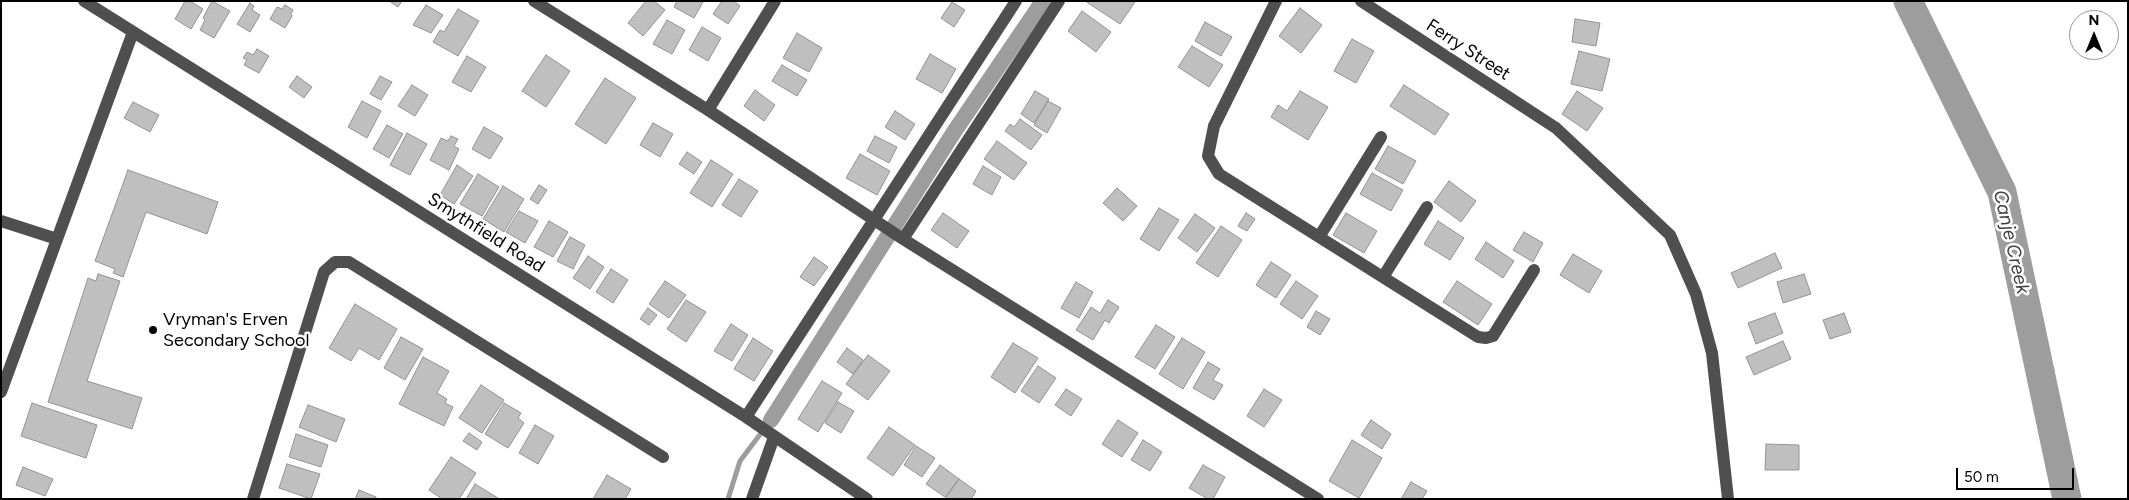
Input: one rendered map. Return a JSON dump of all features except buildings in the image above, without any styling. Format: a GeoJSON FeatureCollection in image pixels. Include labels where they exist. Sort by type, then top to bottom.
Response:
{"type":"FeatureCollection","features":[{"type":"Feature","properties":{"kind":"street","name":"Smythfield Road"},"geometry":{"type":"LineString","coordinates":[[84,1],[746,417],[867,499]]}},
{"type":"Feature","properties":{"kind":"street"},"geometry":{"type":"LineString","coordinates":[[534,1],[708,110],[903,239],[1318,499]]}},
{"type":"Feature","properties":{"kind":"street"},"geometry":{"type":"LineString","coordinates":[[708,110],[775,1]]}},
{"type":"Feature","properties":{"kind":"street"},"geometry":{"type":"LineString","coordinates":[[746,417],[1016,1]]}},
{"type":"Feature","properties":{"kind":"street"},"geometry":{"type":"LineString","coordinates":[[903,239],[1059,1]]}},
{"type":"Feature","properties":{"kind":"street"},"geometry":{"type":"LineString","coordinates":[[1276,1],[1214,126],[1208,156],[1219,174],[1478,337],[1486,338],[1493,336],[1534,270]]}},
{"type":"Feature","properties":{"kind":"street","name":"Ferry Street"},"geometry":{"type":"LineString","coordinates":[[1361,1],[1556,128],[1670,236],[1696,294],[1712,353],[1728,499]]}},
{"type":"Feature","properties":{"kind":"street"},"geometry":{"type":"LineString","coordinates":[[1,392],[133,32]]}},
{"type":"Feature","properties":{"kind":"street"},"geometry":{"type":"LineString","coordinates":[[1319,237],[1381,137]]}},
{"type":"Feature","properties":{"kind":"street"},"geometry":{"type":"LineString","coordinates":[[1383,278],[1427,207]]}},
{"type":"Feature","properties":{"kind":"street"},"geometry":{"type":"LineString","coordinates":[[1,221],[57,239]]}},
{"type":"Feature","properties":{"kind":"street"},"geometry":{"type":"LineString","coordinates":[[253,499],[324,272],[335,262],[349,262],[663,457]]}},
{"type":"Feature","properties":{"kind":"street"},"geometry":{"type":"LineString","coordinates":[[752,499],[774,437]]}},
{"type":"Feature","properties":{"kind":"waterway"},"geometry":{"type":"LineString","coordinates":[[771,420],[954,132],[1043,1]]}},
{"type":"Feature","properties":{"kind":"waterway","name":"Canje Creek"},"geometry":{"type":"LineString","coordinates":[[1908,1],[2002,192],[2067,499]]}},
{"type":"Feature","properties":{"kind":"waterway"},"geometry":{"type":"LineString","coordinates":[[728,499],[740,461],[771,420]]}},
{"type":"Feature","properties":{"kind":"place","name":"Vryman's Erven Secondary School"},"geometry":{"type":"Point","coordinates":[153,330]}}]}
